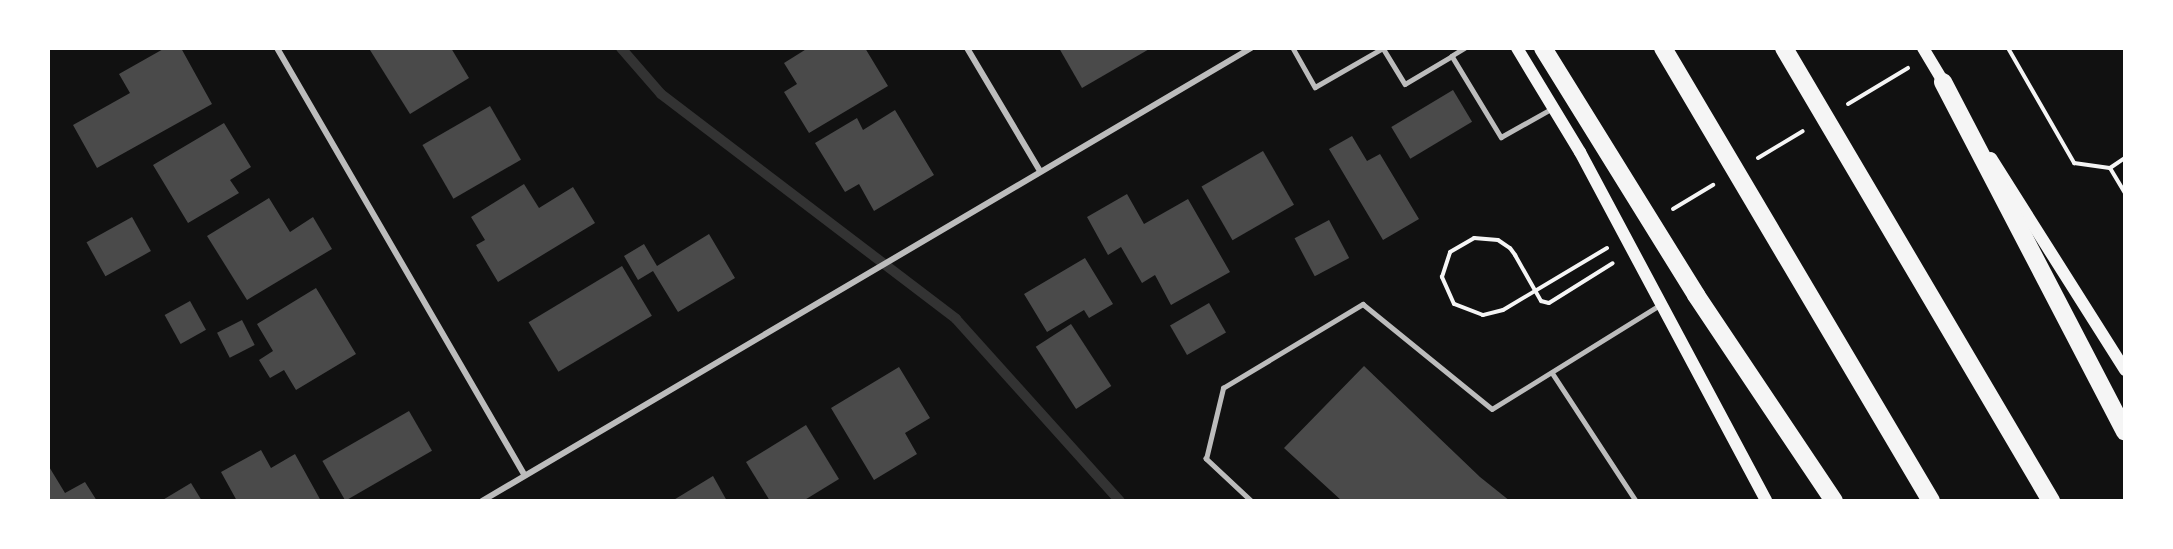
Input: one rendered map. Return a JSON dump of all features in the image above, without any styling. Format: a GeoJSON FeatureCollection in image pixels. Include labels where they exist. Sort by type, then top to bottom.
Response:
{"type":"FeatureCollection","features":[{"type":"Feature","properties":{"kind":"highway"},"geometry":{"type":"LineString","coordinates":[[1543,48],[1696,295],[1834,501]]}},
{"type":"Feature","properties":{"kind":"highway"},"geometry":{"type":"LineString","coordinates":[[1663,48],[1931,501]]}},
{"type":"Feature","properties":{"kind":"highway"},"geometry":{"type":"LineString","coordinates":[[1785,48],[2051,501]]}},
{"type":"Feature","properties":{"kind":"highway"},"geometry":{"type":"LineString","coordinates":[[1943,82],[2125,432]]}},
{"type":"Feature","properties":{"kind":"main road"},"geometry":{"type":"LineString","coordinates":[[1517,48],[1553,107],[1766,501]]}},
{"type":"Feature","properties":{"kind":"main road"},"geometry":{"type":"LineString","coordinates":[[1923,48],[2125,370]]}},
{"type":"Feature","properties":{"kind":"street"},"geometry":{"type":"LineString","coordinates":[[277,48],[524,474]]}},
{"type":"Feature","properties":{"kind":"street"},"geometry":{"type":"LineString","coordinates":[[967,48],[1040,171]]}},
{"type":"Feature","properties":{"kind":"street"},"geometry":{"type":"LineString","coordinates":[[482,501],[524,474],[1251,48]]}},
{"type":"Feature","properties":{"kind":"lane"},"geometry":{"type":"LineString","coordinates":[[1293,48],[1315,87],[1383,48],[1405,84],[1466,48]]}},
{"type":"Feature","properties":{"kind":"lane"},"geometry":{"type":"LineString","coordinates":[[1452,56],[1501,137],[1553,107]]}},
{"type":"Feature","properties":{"kind":"lane"},"geometry":{"type":"LineString","coordinates":[[1251,501],[1206,459],[1224,388],[1363,304],[1492,409],[1553,374],[1660,305]]}},
{"type":"Feature","properties":{"kind":"lane"},"geometry":{"type":"LineString","coordinates":[[1553,374],[1636,501]]}},
{"type":"Feature","properties":{"kind":"path"},"geometry":{"type":"LineString","coordinates":[[2008,48],[2074,163],[2110,168],[2125,158]]}},
{"type":"Feature","properties":{"kind":"path"},"geometry":{"type":"LineString","coordinates":[[2110,168],[2125,193]]}},
{"type":"Feature","properties":{"kind":"path"},"geometry":{"type":"LineString","coordinates":[[1503,310],[1469,313],[1446,293],[1444,262],[1461,242],[1485,237],[1510,248],[1541,301],[1549,303],[1631,251]]}},
{"type":"Feature","properties":{"kind":"building"},"geometry":{"type":"Polygon","coordinates":[[[165,48],[181,48],[212,104],[97,168],[73,125],[130,93],[119,74],[165,48]]]}},
{"type":"Feature","properties":{"kind":"building"},"geometry":{"type":"Polygon","coordinates":[[[374,48],[451,48],[469,78],[410,114],[370,50],[374,48]]]}},
{"type":"Feature","properties":{"kind":"building"},"geometry":{"type":"Polygon","coordinates":[[[808,48],[865,48],[888,86],[809,133],[784,92],[797,84],[784,63],[808,48]]]}},
{"type":"Feature","properties":{"kind":"building"},"geometry":{"type":"Polygon","coordinates":[[[1059,48],[1151,48],[1082,88],[1059,48]]]}},
{"type":"Feature","properties":{"kind":"building"},"geometry":{"type":"Polygon","coordinates":[[[1453,90],[1472,122],[1410,159],[1391,127],[1453,90]]]}},
{"type":"Feature","properties":{"kind":"building"},"geometry":{"type":"Polygon","coordinates":[[[490,106],[521,160],[453,199],[422,145],[490,106]]]}},
{"type":"Feature","properties":{"kind":"building"},"geometry":{"type":"Polygon","coordinates":[[[895,110],[934,175],[874,211],[859,184],[845,192],[815,143],[857,118],[863,130],[895,110]]]}},
{"type":"Feature","properties":{"kind":"building"},"geometry":{"type":"Polygon","coordinates":[[[224,123],[251,167],[230,180],[239,193],[188,223],[153,165],[224,123]]]}},
{"type":"Feature","properties":{"kind":"building"},"geometry":{"type":"Polygon","coordinates":[[[1352,136],[1367,161],[1380,154],[1419,219],[1383,240],[1329,149],[1352,136]]]}},
{"type":"Feature","properties":{"kind":"building"},"geometry":{"type":"Polygon","coordinates":[[[1263,151],[1294,205],[1233,240],[1202,186],[1263,151]]]}},
{"type":"Feature","properties":{"kind":"building"},"geometry":{"type":"Polygon","coordinates":[[[524,184],[539,208],[573,187],[595,223],[498,282],[476,245],[485,240],[471,217],[524,184]]]}},
{"type":"Feature","properties":{"kind":"building"},"geometry":{"type":"Polygon","coordinates":[[[1127,194],[1144,224],[1188,199],[1230,272],[1171,305],[1155,275],[1142,283],[1121,247],[1108,255],[1087,217],[1127,194]]]}},
{"type":"Feature","properties":{"kind":"building"},"geometry":{"type":"Polygon","coordinates":[[[269,198],[290,232],[313,217],[332,249],[247,300],[207,236],[269,198]]]}},
{"type":"Feature","properties":{"kind":"building"},"geometry":{"type":"Polygon","coordinates":[[[132,217],[151,251],[105,276],[87,242],[132,217]]]}},
{"type":"Feature","properties":{"kind":"building"},"geometry":{"type":"Polygon","coordinates":[[[1329,220],[1349,258],[1315,276],[1295,238],[1329,220]]]}},
{"type":"Feature","properties":{"kind":"building"},"geometry":{"type":"Polygon","coordinates":[[[709,234],[735,278],[678,312],[653,271],[638,280],[624,256],[644,244],[657,266],[709,234]]]}},
{"type":"Feature","properties":{"kind":"building"},"geometry":{"type":"Polygon","coordinates":[[[1085,258],[1113,304],[1089,318],[1084,310],[1047,332],[1024,294],[1085,258]]]}},
{"type":"Feature","properties":{"kind":"building"},"geometry":{"type":"Polygon","coordinates":[[[622,266],[652,316],[558,372],[529,322],[622,266]]]}},
{"type":"Feature","properties":{"kind":"building"},"geometry":{"type":"Polygon","coordinates":[[[316,288],[356,354],[296,390],[284,370],[270,378],[259,360],[273,351],[257,324],[316,288]]]}},
{"type":"Feature","properties":{"kind":"building"},"geometry":{"type":"Polygon","coordinates":[[[190,301],[206,330],[181,344],[165,315],[190,301]]]}},
{"type":"Feature","properties":{"kind":"building"},"geometry":{"type":"Polygon","coordinates":[[[1209,303],[1226,332],[1187,355],[1170,326],[1209,303]]]}},
{"type":"Feature","properties":{"kind":"building"},"geometry":{"type":"Polygon","coordinates":[[[242,320],[255,345],[230,358],[217,333],[242,320]]]}},
{"type":"Feature","properties":{"kind":"building"},"geometry":{"type":"Polygon","coordinates":[[[1071,324],[1111,386],[1076,409],[1036,347],[1071,324]]]}},
{"type":"Feature","properties":{"kind":"building"},"geometry":{"type":"Polygon","coordinates":[[[1364,366],[1480,477],[1510,501],[1342,501],[1284,448],[1364,366]]]}},
{"type":"Feature","properties":{"kind":"building"},"geometry":{"type":"Polygon","coordinates":[[[899,367],[930,418],[905,433],[917,454],[874,480],[831,408],[899,367]]]}},
{"type":"Feature","properties":{"kind":"building"},"geometry":{"type":"Polygon","coordinates":[[[409,411],[432,451],[345,501],[322,461],[409,411]]]}},
{"type":"Feature","properties":{"kind":"building"},"geometry":{"type":"Polygon","coordinates":[[[806,425],[839,479],[803,501],[770,501],[746,462],[806,425]]]}},
{"type":"Feature","properties":{"kind":"building"},"geometry":{"type":"Polygon","coordinates":[[[261,450],[271,468],[295,454],[321,501],[237,501],[221,472],[261,450]]]}},
{"type":"Feature","properties":{"kind":"building"},"geometry":{"type":"Polygon","coordinates":[[[48,465],[65,493],[85,482],[97,501],[48,501],[48,465]]]}},
{"type":"Feature","properties":{"kind":"building"},"geometry":{"type":"Polygon","coordinates":[[[713,476],[727,501],[672,501],[713,476]]]}},
{"type":"Feature","properties":{"kind":"building"},"geometry":{"type":"Polygon","coordinates":[[[191,483],[202,501],[161,501],[191,483]]]}},
{"type":"Feature","properties":{"kind":"waterway"},"geometry":{"type":"LineString","coordinates":[[621,48],[661,94],[956,319],[1120,501]]}}]}
